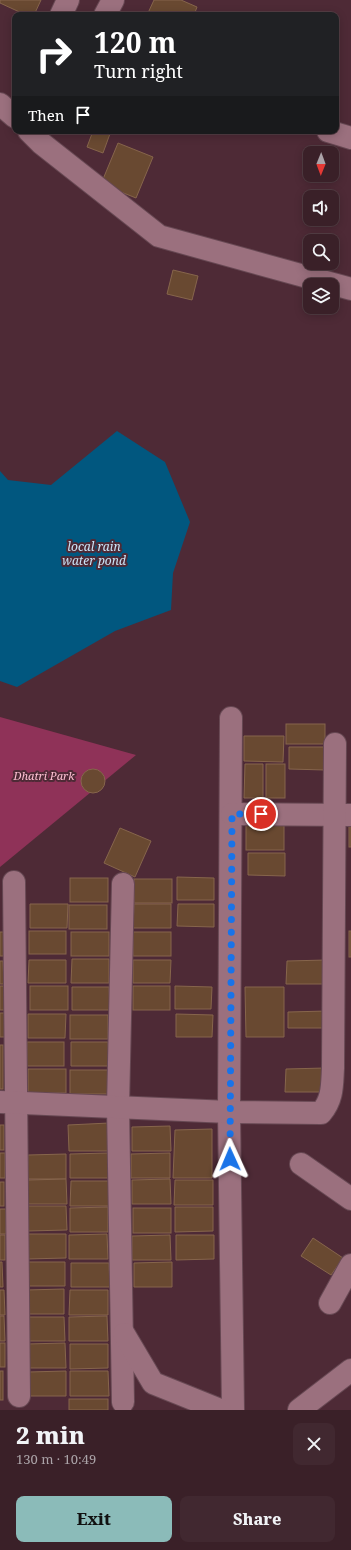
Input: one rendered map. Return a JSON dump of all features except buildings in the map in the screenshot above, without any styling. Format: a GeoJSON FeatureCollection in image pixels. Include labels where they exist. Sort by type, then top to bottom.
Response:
{"type":"FeatureCollection","features":[{"type":"Feature","properties":{"kind":"street"},"geometry":{"type":"LineString","coordinates":[[62,12],[68,0]]}},
{"type":"Feature","properties":{"kind":"street"},"geometry":{"type":"LineString","coordinates":[[107,12],[113,0]]}},
{"type":"Feature","properties":{"kind":"street"},"geometry":{"type":"LineString","coordinates":[[338,134],[351,138]]}},
{"type":"Feature","properties":{"kind":"street"},"geometry":{"type":"LineString","coordinates":[[39,135],[158,236],[351,289]]}},
{"type":"Feature","properties":{"kind":"street"},"geometry":{"type":"LineString","coordinates":[[231,718],[232,814],[229,1112],[233,1410]]}},
{"type":"Feature","properties":{"kind":"street"},"geometry":{"type":"LineString","coordinates":[[8,1102],[229,1112],[321,1113],[328,1106],[342,1074],[342,815],[335,744]]}},
{"type":"Feature","properties":{"kind":"street"},"geometry":{"type":"LineString","coordinates":[[232,814],[342,815]]}},
{"type":"Feature","properties":{"kind":"street"},"geometry":{"type":"LineString","coordinates":[[14,882],[8,1102],[19,1396]]}},
{"type":"Feature","properties":{"kind":"street"},"geometry":{"type":"LineString","coordinates":[[122,884],[118,1108],[123,1402]]}},
{"type":"Feature","properties":{"kind":"street"},"geometry":{"type":"LineString","coordinates":[[301,1164],[351,1199]]}},
{"type":"Feature","properties":{"kind":"street"},"geometry":{"type":"LineString","coordinates":[[330,1303],[351,1265]]}},
{"type":"Feature","properties":{"kind":"street"},"geometry":{"type":"LineString","coordinates":[[123,1332],[153,1383],[220,1410]]}},
{"type":"Feature","properties":{"kind":"street"},"geometry":{"type":"LineString","coordinates":[[298,1410],[351,1370]]}},
{"type":"Feature","properties":{"kind":"green space","name":"Dhatri Park"},"geometry":{"type":"Polygon","coordinates":[[[0,717],[136,755],[0,867],[0,717]]]}},
{"type":"Feature","properties":{"kind":"water","name":"local rain water pond"},"geometry":{"type":"Polygon","coordinates":[[[117,431],[165,462],[190,522],[173,573],[171,610],[115,631],[17,687],[0,681],[0,471],[8,480],[51,485],[117,431]]]}},
{"type":"Feature","properties":{"kind":"route"},"geometry":{"type":"LineString","coordinates":[[230,1159],[229,1112],[232,814],[261,814]]}}]}
